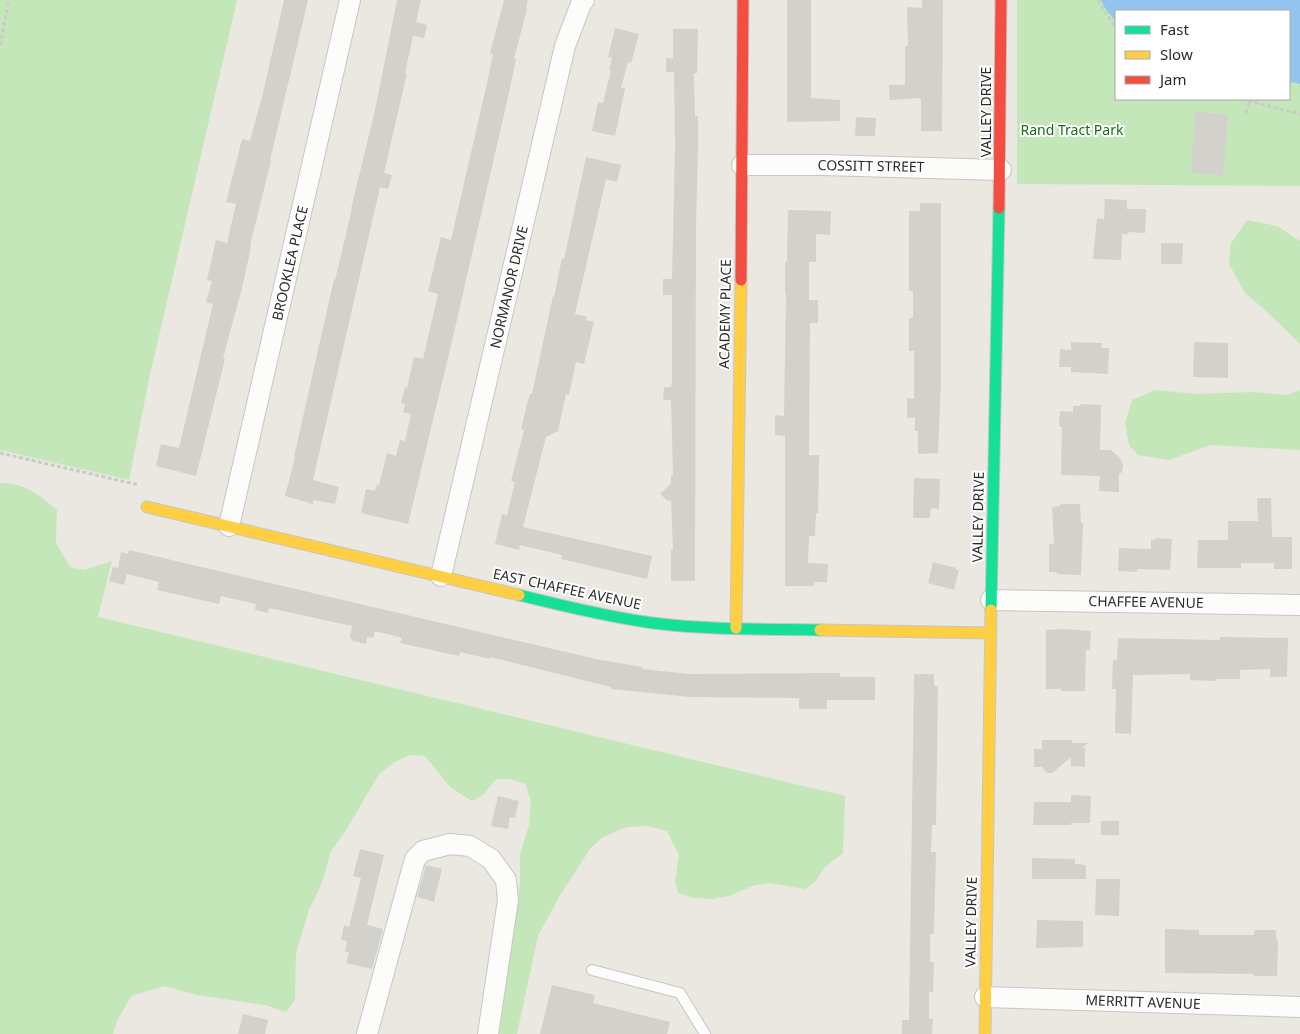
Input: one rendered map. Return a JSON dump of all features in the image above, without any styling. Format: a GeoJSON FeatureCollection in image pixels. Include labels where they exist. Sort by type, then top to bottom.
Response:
{"type":"FeatureCollection","features":[{"type":"Feature","properties":{"kind":"street","name":"BROOKLEA PLACE"},"geometry":{"type":"LineString","coordinates":[[229,526],[350,0]]}},
{"type":"Feature","properties":{"kind":"street","name":"NORMANOR DRIVE"},"geometry":{"type":"LineString","coordinates":[[441,576],[565,46],[584,0]]}},
{"type":"Feature","properties":{"kind":"street","name":"ACADEMY PLACE"},"geometry":{"type":"LineString","coordinates":[[736,628],[743,0]]}},
{"type":"Feature","properties":{"kind":"street","name":"VALLEY DRIVE"},"geometry":{"type":"LineString","coordinates":[[985,1034],[991,600],[1001,170],[1001,0]]}},
{"type":"Feature","properties":{"kind":"street","name":"COSSITT STREET"},"geometry":{"type":"LineString","coordinates":[[742,165],[823,165],[1001,170]]}},
{"type":"Feature","properties":{"kind":"street","name":"EAST CHAFFEE AVENUE"},"geometry":{"type":"LineString","coordinates":[[147,507],[582,610],[644,621],[736,628],[991,633]]}},
{"type":"Feature","properties":{"kind":"street","name":"CHAFFEE AVENUE"},"geometry":{"type":"LineString","coordinates":[[991,600],[1300,605]]}},
{"type":"Feature","properties":{"kind":"street"},"geometry":{"type":"LineString","coordinates":[[367,1034],[415,859],[423,851],[450,844],[470,846],[492,859],[506,880],[508,900],[488,1034]]}},
{"type":"Feature","properties":{"kind":"street","name":"MERRITT AVENUE"},"geometry":{"type":"LineString","coordinates":[[985,997],[1300,1007]]}},
{"type":"Feature","properties":{"kind":"lane"},"geometry":{"type":"LineString","coordinates":[[592,970],[680,993],[705,1034]]}},
{"type":"Feature","properties":{"kind":"path"},"geometry":{"type":"LineString","coordinates":[[0,45],[9,0]]}},
{"type":"Feature","properties":{"kind":"path"},"geometry":{"type":"LineString","coordinates":[[1098,0],[1115,27]]}},
{"type":"Feature","properties":{"kind":"path"},"geometry":{"type":"LineString","coordinates":[[1246,100],[1300,114]]}},
{"type":"Feature","properties":{"kind":"path"},"geometry":{"type":"LineString","coordinates":[[1246,113],[1250,101]]}},
{"type":"Feature","properties":{"kind":"path"},"geometry":{"type":"LineString","coordinates":[[0,453],[146,487]]}},
{"type":"Feature","properties":{"kind":"green space"},"geometry":{"type":"Polygon","coordinates":[[[0,0],[237,0],[149,379],[129,480],[0,450],[0,0]]]}},
{"type":"Feature","properties":{"kind":"green space","name":"Rand Tract Park"},"geometry":{"type":"Polygon","coordinates":[[[1017,0],[1300,0],[1300,186],[1017,184],[1017,0]]]}},
{"type":"Feature","properties":{"kind":"green space"},"geometry":{"type":"Polygon","coordinates":[[[1247,220],[1277,226],[1300,241],[1300,344],[1245,293],[1229,264],[1231,243],[1247,220]]]}},
{"type":"Feature","properties":{"kind":"green space"},"geometry":{"type":"Polygon","coordinates":[[[1155,390],[1197,394],[1253,392],[1287,395],[1300,390],[1300,450],[1211,445],[1169,460],[1138,455],[1129,445],[1125,423],[1132,400],[1155,390]]]}},
{"type":"Feature","properties":{"kind":"green space"},"geometry":{"type":"Polygon","coordinates":[[[0,483],[24,487],[44,499],[57,510],[56,543],[70,567],[84,570],[112,561],[98,617],[845,796],[843,853],[825,867],[815,882],[805,889],[769,883],[755,885],[729,896],[713,899],[693,898],[678,893],[675,882],[679,855],[667,831],[648,826],[627,827],[603,837],[590,849],[559,897],[538,936],[517,1034],[495,1034],[520,883],[520,855],[529,825],[531,800],[525,784],[510,779],[496,779],[483,795],[472,801],[451,788],[425,756],[410,755],[393,763],[379,774],[345,832],[331,851],[322,883],[309,910],[296,953],[295,1000],[286,1012],[265,1005],[197,995],[164,986],[131,996],[117,1021],[113,1034],[0,1034],[0,483]]]}},
{"type":"Feature","properties":{"kind":"water"},"geometry":{"type":"Polygon","coordinates":[[[1101,0],[1300,0],[1300,84],[1293,82],[1290,84],[1290,10],[1115,10],[1115,21],[1101,0]]]}},
{"type":"Feature","properties":{"kind":"building"},"geometry":{"type":"Polygon","coordinates":[[[284,0],[308,0],[250,246],[242,288],[223,358],[225,359],[196,476],[156,466],[161,444],[179,448],[213,304],[206,302],[212,281],[207,280],[216,240],[227,243],[236,204],[226,202],[242,139],[250,141],[284,0]]]}},
{"type":"Feature","properties":{"kind":"building"},"geometry":{"type":"Polygon","coordinates":[[[397,0],[421,0],[416,22],[427,25],[424,38],[413,36],[405,73],[407,73],[384,173],[392,175],[388,189],[380,187],[313,480],[339,487],[335,504],[314,500],[313,504],[285,496],[334,279],[375,110],[397,0]]]}},
{"type":"Feature","properties":{"kind":"building"},"geometry":{"type":"Polygon","coordinates":[[[504,0],[528,0],[527,9],[514,59],[516,59],[508,97],[453,337],[408,524],[361,513],[366,489],[375,491],[377,484],[379,485],[387,453],[396,456],[400,440],[405,441],[411,414],[403,412],[405,404],[401,403],[405,387],[407,388],[414,357],[423,359],[438,294],[428,291],[441,237],[451,240],[487,83],[493,54],[490,53],[504,0]]]}},
{"type":"Feature","properties":{"kind":"building"},"geometry":{"type":"Polygon","coordinates":[[[787,0],[811,0],[811,98],[840,100],[840,121],[787,122],[787,0]]]}},
{"type":"Feature","properties":{"kind":"building"},"geometry":{"type":"Polygon","coordinates":[[[922,0],[943,0],[942,131],[921,131],[921,98],[890,100],[889,85],[905,85],[905,46],[908,46],[907,7],[922,8],[922,0]]]}},
{"type":"Feature","properties":{"kind":"building"},"geometry":{"type":"Polygon","coordinates":[[[615,28],[639,34],[631,63],[628,62],[621,88],[625,88],[615,136],[592,131],[598,102],[603,103],[611,70],[609,70],[612,58],[608,57],[615,28]]]}},
{"type":"Feature","properties":{"kind":"building"},"geometry":{"type":"Polygon","coordinates":[[[673,29],[698,29],[697,73],[694,73],[695,116],[698,116],[695,581],[671,581],[671,550],[673,550],[671,501],[668,501],[660,494],[671,483],[671,475],[673,475],[671,400],[663,400],[664,387],[671,387],[672,383],[672,295],[663,295],[663,279],[672,279],[675,146],[674,72],[666,72],[666,58],[673,58],[673,29]]]}},
{"type":"Feature","properties":{"kind":"building"},"geometry":{"type":"Polygon","coordinates":[[[1195,112],[1228,114],[1223,176],[1191,173],[1195,112]]]}},
{"type":"Feature","properties":{"kind":"building"},"geometry":{"type":"Polygon","coordinates":[[[856,117],[876,118],[875,136],[855,136],[856,117]]]}},
{"type":"Feature","properties":{"kind":"building"},"geometry":{"type":"Polygon","coordinates":[[[586,157],[621,165],[617,182],[606,179],[575,314],[587,317],[586,320],[594,322],[584,364],[576,362],[569,395],[566,394],[558,431],[546,437],[523,527],[652,556],[647,579],[561,559],[562,555],[520,545],[519,550],[495,544],[502,514],[507,515],[515,482],[511,481],[524,430],[521,429],[530,394],[532,394],[586,157]]]}},
{"type":"Feature","properties":{"kind":"building"},"geometry":{"type":"Polygon","coordinates":[[[1105,199],[1127,200],[1127,209],[1146,209],[1145,233],[1128,232],[1128,234],[1122,234],[1121,260],[1093,259],[1097,218],[1104,219],[1105,199]]]}},
{"type":"Feature","properties":{"kind":"building"},"geometry":{"type":"Polygon","coordinates":[[[920,203],[941,203],[941,379],[938,453],[918,454],[918,431],[915,431],[915,418],[907,418],[907,398],[914,399],[914,351],[909,351],[909,318],[913,318],[913,291],[909,291],[909,211],[920,211],[920,203]]]}},
{"type":"Feature","properties":{"kind":"building"},"geometry":{"type":"Polygon","coordinates":[[[788,210],[831,211],[830,235],[816,234],[816,262],[809,262],[809,300],[818,300],[818,323],[810,323],[809,455],[819,455],[818,513],[816,513],[815,536],[809,536],[808,563],[828,564],[827,582],[814,582],[814,586],[785,586],[785,436],[775,435],[775,415],[784,416],[785,262],[787,262],[788,210]]]}},
{"type":"Feature","properties":{"kind":"building"},"geometry":{"type":"Polygon","coordinates":[[[1161,243],[1183,243],[1182,264],[1161,264],[1161,243]]]}},
{"type":"Feature","properties":{"kind":"building"},"geometry":{"type":"Polygon","coordinates":[[[1071,342],[1102,343],[1101,348],[1109,348],[1108,374],[1071,372],[1071,367],[1059,367],[1060,349],[1071,350],[1071,342]]]}},
{"type":"Feature","properties":{"kind":"building"},"geometry":{"type":"Polygon","coordinates":[[[1194,342],[1228,343],[1228,378],[1193,377],[1194,342]]]}},
{"type":"Feature","properties":{"kind":"building"},"geometry":{"type":"Polygon","coordinates":[[[1081,404],[1101,405],[1100,450],[1111,450],[1120,458],[1123,464],[1122,472],[1119,474],[1119,492],[1099,491],[1100,476],[1061,475],[1062,427],[1059,427],[1060,411],[1073,412],[1073,406],[1080,406],[1081,404]]]}},
{"type":"Feature","properties":{"kind":"building"},"geometry":{"type":"Polygon","coordinates":[[[914,478],[940,479],[939,509],[931,508],[930,518],[913,518],[914,478]]]}},
{"type":"Feature","properties":{"kind":"building"},"geometry":{"type":"Polygon","coordinates":[[[1257,498],[1271,498],[1272,537],[1292,537],[1292,569],[1274,569],[1274,563],[1241,563],[1241,568],[1197,568],[1198,540],[1228,540],[1228,521],[1258,521],[1257,498]]]}},
{"type":"Feature","properties":{"kind":"building"},"geometry":{"type":"Polygon","coordinates":[[[1060,504],[1080,504],[1081,523],[1083,523],[1081,575],[1049,572],[1049,544],[1054,544],[1052,507],[1060,506],[1060,504]]]}},
{"type":"Feature","properties":{"kind":"building"},"geometry":{"type":"Polygon","coordinates":[[[1155,538],[1172,539],[1170,570],[1137,569],[1137,572],[1118,571],[1119,548],[1151,549],[1151,540],[1155,540],[1155,538]]]}},
{"type":"Feature","properties":{"kind":"building"},"geometry":{"type":"Polygon","coordinates":[[[129,550],[596,659],[642,667],[642,669],[690,674],[840,673],[840,677],[875,677],[875,700],[827,700],[827,709],[799,709],[799,698],[690,697],[611,689],[611,687],[490,657],[490,659],[460,652],[459,656],[400,643],[402,638],[375,631],[373,638],[367,637],[366,644],[353,641],[350,637],[352,626],[269,608],[268,613],[255,610],[256,604],[221,596],[219,604],[157,590],[159,582],[127,574],[124,585],[109,581],[113,567],[118,568],[121,552],[128,554],[129,550]]]}},
{"type":"Feature","properties":{"kind":"building"},"geometry":{"type":"Polygon","coordinates":[[[933,562],[959,570],[954,590],[928,583],[933,562]]]}},
{"type":"Feature","properties":{"kind":"building"},"geometry":{"type":"Polygon","coordinates":[[[1046,630],[1091,631],[1090,650],[1086,650],[1085,691],[1046,689],[1046,630]]]}},
{"type":"Feature","properties":{"kind":"building"},"geometry":{"type":"Polygon","coordinates":[[[1220,637],[1288,638],[1287,677],[1270,677],[1270,669],[1240,670],[1240,679],[1216,679],[1216,681],[1190,680],[1190,674],[1133,675],[1131,734],[1115,733],[1116,689],[1112,689],[1113,660],[1117,660],[1118,638],[1220,640],[1220,637]]]}},
{"type":"Feature","properties":{"kind":"building"},"geometry":{"type":"Polygon","coordinates":[[[914,674],[934,674],[934,686],[938,686],[936,825],[932,825],[931,852],[936,852],[934,934],[930,934],[930,962],[934,962],[933,992],[929,992],[929,1019],[933,1019],[932,1034],[902,1034],[902,1020],[909,1020],[914,674]]]}},
{"type":"Feature","properties":{"kind":"building"},"geometry":{"type":"Polygon","coordinates":[[[1042,740],[1072,740],[1072,743],[1088,743],[1082,748],[1085,748],[1085,767],[1071,766],[1071,757],[1052,773],[1047,773],[1042,767],[1034,767],[1034,749],[1042,749],[1042,740]]]}},
{"type":"Feature","properties":{"kind":"building"},"geometry":{"type":"Polygon","coordinates":[[[1071,795],[1091,796],[1090,823],[1033,825],[1034,802],[1071,802],[1071,795]]]}},
{"type":"Feature","properties":{"kind":"building"},"geometry":{"type":"Polygon","coordinates":[[[498,796],[519,801],[515,818],[510,817],[508,829],[491,826],[498,796]]]}},
{"type":"Feature","properties":{"kind":"building"},"geometry":{"type":"Polygon","coordinates":[[[1101,821],[1119,821],[1119,835],[1101,835],[1101,821]]]}},
{"type":"Feature","properties":{"kind":"building"},"geometry":{"type":"Polygon","coordinates":[[[360,849],[384,855],[367,925],[383,929],[372,969],[346,963],[349,952],[345,952],[347,941],[341,940],[344,925],[349,927],[361,878],[353,876],[360,849]]]}},
{"type":"Feature","properties":{"kind":"building"},"geometry":{"type":"Polygon","coordinates":[[[1032,858],[1075,859],[1075,864],[1086,865],[1086,879],[1032,879],[1032,858]]]}},
{"type":"Feature","properties":{"kind":"building"},"geometry":{"type":"Polygon","coordinates":[[[426,865],[442,869],[434,902],[417,897],[426,865]]]}},
{"type":"Feature","properties":{"kind":"building"},"geometry":{"type":"Polygon","coordinates":[[[1096,879],[1120,879],[1119,916],[1095,915],[1096,879]]]}},
{"type":"Feature","properties":{"kind":"building"},"geometry":{"type":"Polygon","coordinates":[[[1037,920],[1083,921],[1083,947],[1036,948],[1037,920]]]}},
{"type":"Feature","properties":{"kind":"building"},"geometry":{"type":"Polygon","coordinates":[[[1165,929],[1199,930],[1199,935],[1254,935],[1255,930],[1276,930],[1278,944],[1277,976],[1165,973],[1165,929]]]}},
{"type":"Feature","properties":{"kind":"building"},"geometry":{"type":"Polygon","coordinates":[[[552,985],[595,995],[593,1003],[670,1022],[667,1034],[540,1034],[552,985]]]}},
{"type":"Feature","properties":{"kind":"building"},"geometry":{"type":"Polygon","coordinates":[[[243,1014],[268,1020],[265,1034],[238,1034],[243,1014]]]}},
{"type":"Feature","properties":{"kind":"traffic: fast"},"geometry":{"type":"LineString","coordinates":[[991,610],[999,208]]}},
{"type":"Feature","properties":{"kind":"traffic: fast"},"geometry":{"type":"LineString","coordinates":[[519,595],[602,614],[653,623],[716,628],[820,630]]}},
{"type":"Feature","properties":{"kind":"traffic: slow"},"geometry":{"type":"LineString","coordinates":[[736,628],[741,280]]}},
{"type":"Feature","properties":{"kind":"traffic: slow"},"geometry":{"type":"LineString","coordinates":[[147,507],[519,595]]}},
{"type":"Feature","properties":{"kind":"traffic: slow"},"geometry":{"type":"LineString","coordinates":[[985,1034],[991,610]]}},
{"type":"Feature","properties":{"kind":"traffic: slow"},"geometry":{"type":"LineString","coordinates":[[820,630],[991,633]]}},
{"type":"Feature","properties":{"kind":"traffic: jam"},"geometry":{"type":"LineString","coordinates":[[741,280],[743,0]]}},
{"type":"Feature","properties":{"kind":"traffic: jam"},"geometry":{"type":"LineString","coordinates":[[999,208],[1001,0]]}}]}
